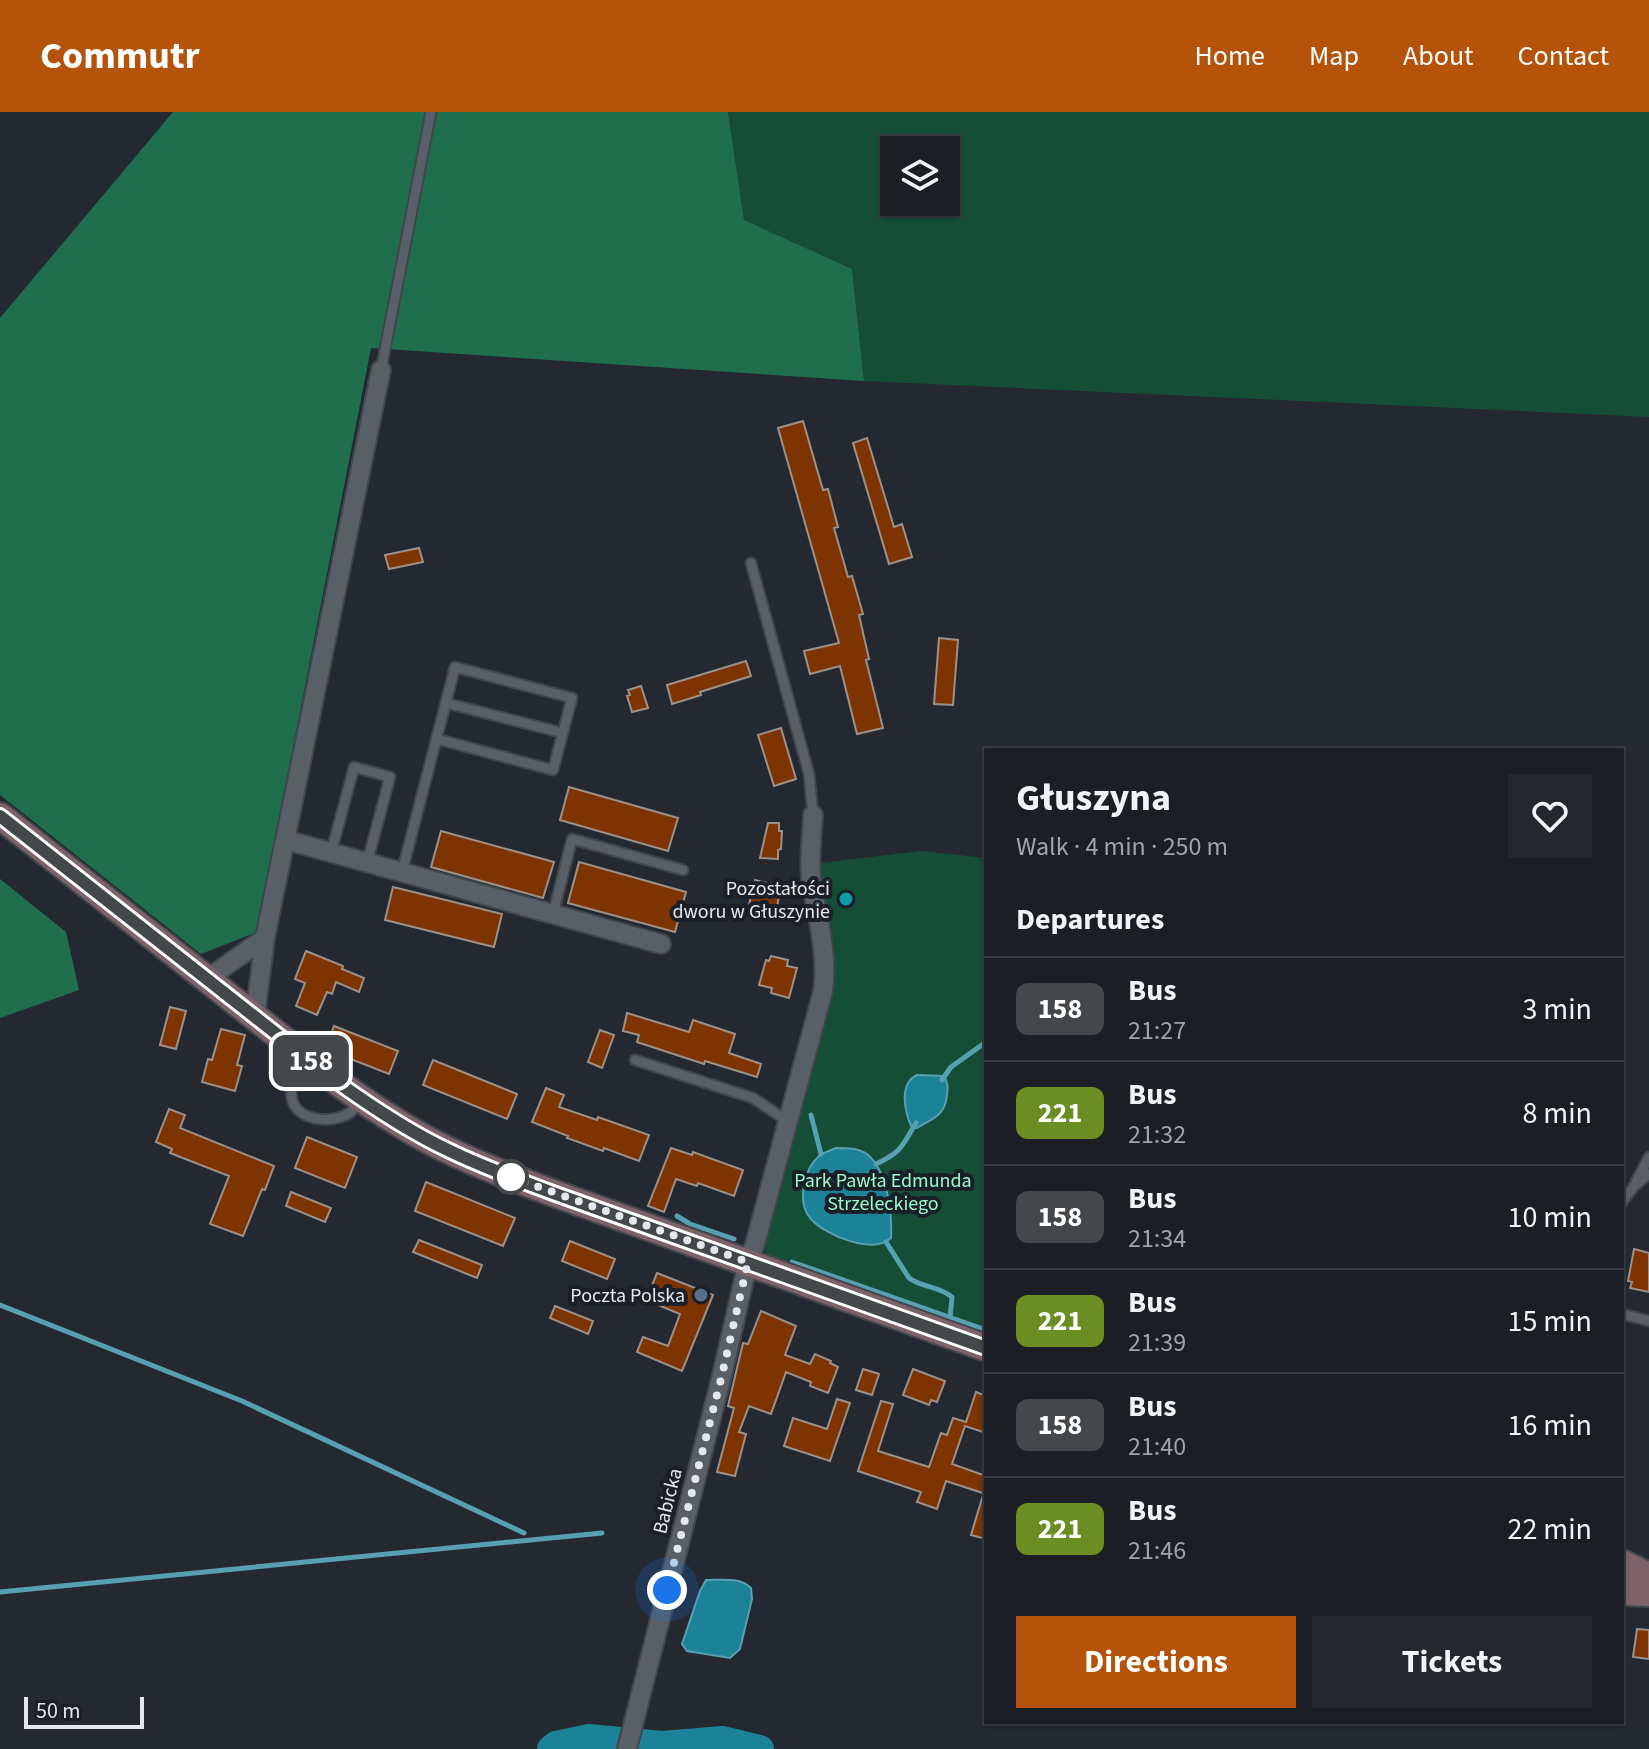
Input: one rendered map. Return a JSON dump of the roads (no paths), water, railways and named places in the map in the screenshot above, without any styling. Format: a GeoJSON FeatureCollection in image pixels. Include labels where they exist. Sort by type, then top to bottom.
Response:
{"type":"FeatureCollection","features":[{"type":"Feature","properties":{"kind":"street"},"geometry":{"type":"LineString","coordinates":[[255,1016],[265,938],[381,370]]}},
{"type":"Feature","properties":{"kind":"street","name":"Babicka"},"geometry":{"type":"LineString","coordinates":[[627,1749],[748,1262],[823,991],[825,951],[811,875],[813,815]]}},
{"type":"Feature","properties":{"kind":"street"},"geometry":{"type":"LineString","coordinates":[[0,816],[360,1098],[433,1142],[499,1172],[984,1347]]}},
{"type":"Feature","properties":{"kind":"street"},"geometry":{"type":"LineString","coordinates":[[286,840],[661,944]]}},
{"type":"Feature","properties":{"kind":"street"},"geometry":{"type":"LineString","coordinates":[[207,979],[265,938]]}},
{"type":"Feature","properties":{"kind":"street"},"geometry":{"type":"LineString","coordinates":[[1624,1564],[1649,1576]]}},
{"type":"Feature","properties":{"kind":"street"},"geometry":{"type":"LineString","coordinates":[[1624,1592],[1649,1593]]}},
{"type":"Feature","properties":{"kind":"lane"},"geometry":{"type":"LineString","coordinates":[[381,370],[431,112]]}},
{"type":"Feature","properties":{"kind":"lane"},"geometry":{"type":"LineString","coordinates":[[751,563],[809,774],[813,815]]}},
{"type":"Feature","properties":{"kind":"lane"},"geometry":{"type":"LineString","coordinates":[[402,872],[455,667],[572,698],[553,770],[437,739]]}},
{"type":"Feature","properties":{"kind":"lane"},"geometry":{"type":"LineString","coordinates":[[446,703],[563,733]]}},
{"type":"Feature","properties":{"kind":"lane"},"geometry":{"type":"LineString","coordinates":[[331,853],[354,767],[390,777],[367,863]]}},
{"type":"Feature","properties":{"kind":"lane"},"geometry":{"type":"LineString","coordinates":[[553,914],[572,839],[683,870]]}},
{"type":"Feature","properties":{"kind":"lane"},"geometry":{"type":"LineString","coordinates":[[298,1051],[291,1093],[293,1104],[306,1117],[339,1117],[351,1111],[360,1098]]}},
{"type":"Feature","properties":{"kind":"lane"},"geometry":{"type":"LineString","coordinates":[[635,1060],[753,1098],[789,1122]]}},
{"type":"Feature","properties":{"kind":"lane"},"geometry":{"type":"LineString","coordinates":[[1624,1199],[1649,1157]]}},
{"type":"Feature","properties":{"kind":"lane"},"geometry":{"type":"LineString","coordinates":[[1634,1186],[1649,1174]]}},
{"type":"Feature","properties":{"kind":"lane"},"geometry":{"type":"LineString","coordinates":[[1624,1315],[1649,1321]]}},
{"type":"Feature","properties":{"kind":"water"},"geometry":{"type":"Polygon","coordinates":[[[917,1075],[944,1076],[947,1092],[941,1112],[917,1128],[912,1128],[905,1107],[905,1092],[911,1079],[917,1075]]]}},
{"type":"Feature","properties":{"kind":"water"},"geometry":{"type":"Polygon","coordinates":[[[836,1148],[864,1152],[880,1171],[891,1217],[891,1238],[883,1243],[861,1244],[838,1237],[818,1225],[806,1212],[803,1195],[809,1169],[819,1156],[836,1148]]]}},
{"type":"Feature","properties":{"kind":"water"},"geometry":{"type":"Polygon","coordinates":[[[706,1580],[736,1581],[751,1588],[752,1599],[740,1649],[730,1658],[687,1651],[682,1644],[706,1580]]]}},
{"type":"Feature","properties":{"kind":"waterway"},"geometry":{"type":"LineString","coordinates":[[942,1080],[951,1067],[984,1043]]}},
{"type":"Feature","properties":{"kind":"waterway"},"geometry":{"type":"LineString","coordinates":[[811,1115],[821,1154]]}},
{"type":"Feature","properties":{"kind":"waterway"},"geometry":{"type":"LineString","coordinates":[[876,1164],[900,1148],[916,1123]]}},
{"type":"Feature","properties":{"kind":"waterway"},"geometry":{"type":"LineString","coordinates":[[677,1216],[690,1224],[734,1239]]}},
{"type":"Feature","properties":{"kind":"waterway"},"geometry":{"type":"LineString","coordinates":[[886,1242],[909,1278],[952,1297],[950,1318]]}},
{"type":"Feature","properties":{"kind":"waterway"},"geometry":{"type":"LineString","coordinates":[[792,1262],[984,1329]]}},
{"type":"Feature","properties":{"kind":"waterway"},"geometry":{"type":"LineString","coordinates":[[0,1305],[242,1401],[524,1533]]}},
{"type":"Feature","properties":{"kind":"waterway"},"geometry":{"type":"LineString","coordinates":[[0,1592],[602,1533]]}},
{"type":"Feature","properties":{"kind":"waterway"},"geometry":{"type":"LineString","coordinates":[[551,1749],[556,1745],[589,1738],[662,1745],[723,1740],[760,1749]]}},
{"type":"Feature","properties":{"kind":"place","name":"Pozostałości dworu w Głuszynie"},"geometry":{"type":"Point","coordinates":[846,899]}},
{"type":"Feature","properties":{"kind":"place","name":"Poczta Polska"},"geometry":{"type":"Point","coordinates":[701,1295]}},
{"type":"Feature","properties":{"kind":"park label","name":"Park Pawła Edmunda Strzeleckiego"},"geometry":{"type":"Point","coordinates":[883,1192]}}]}
